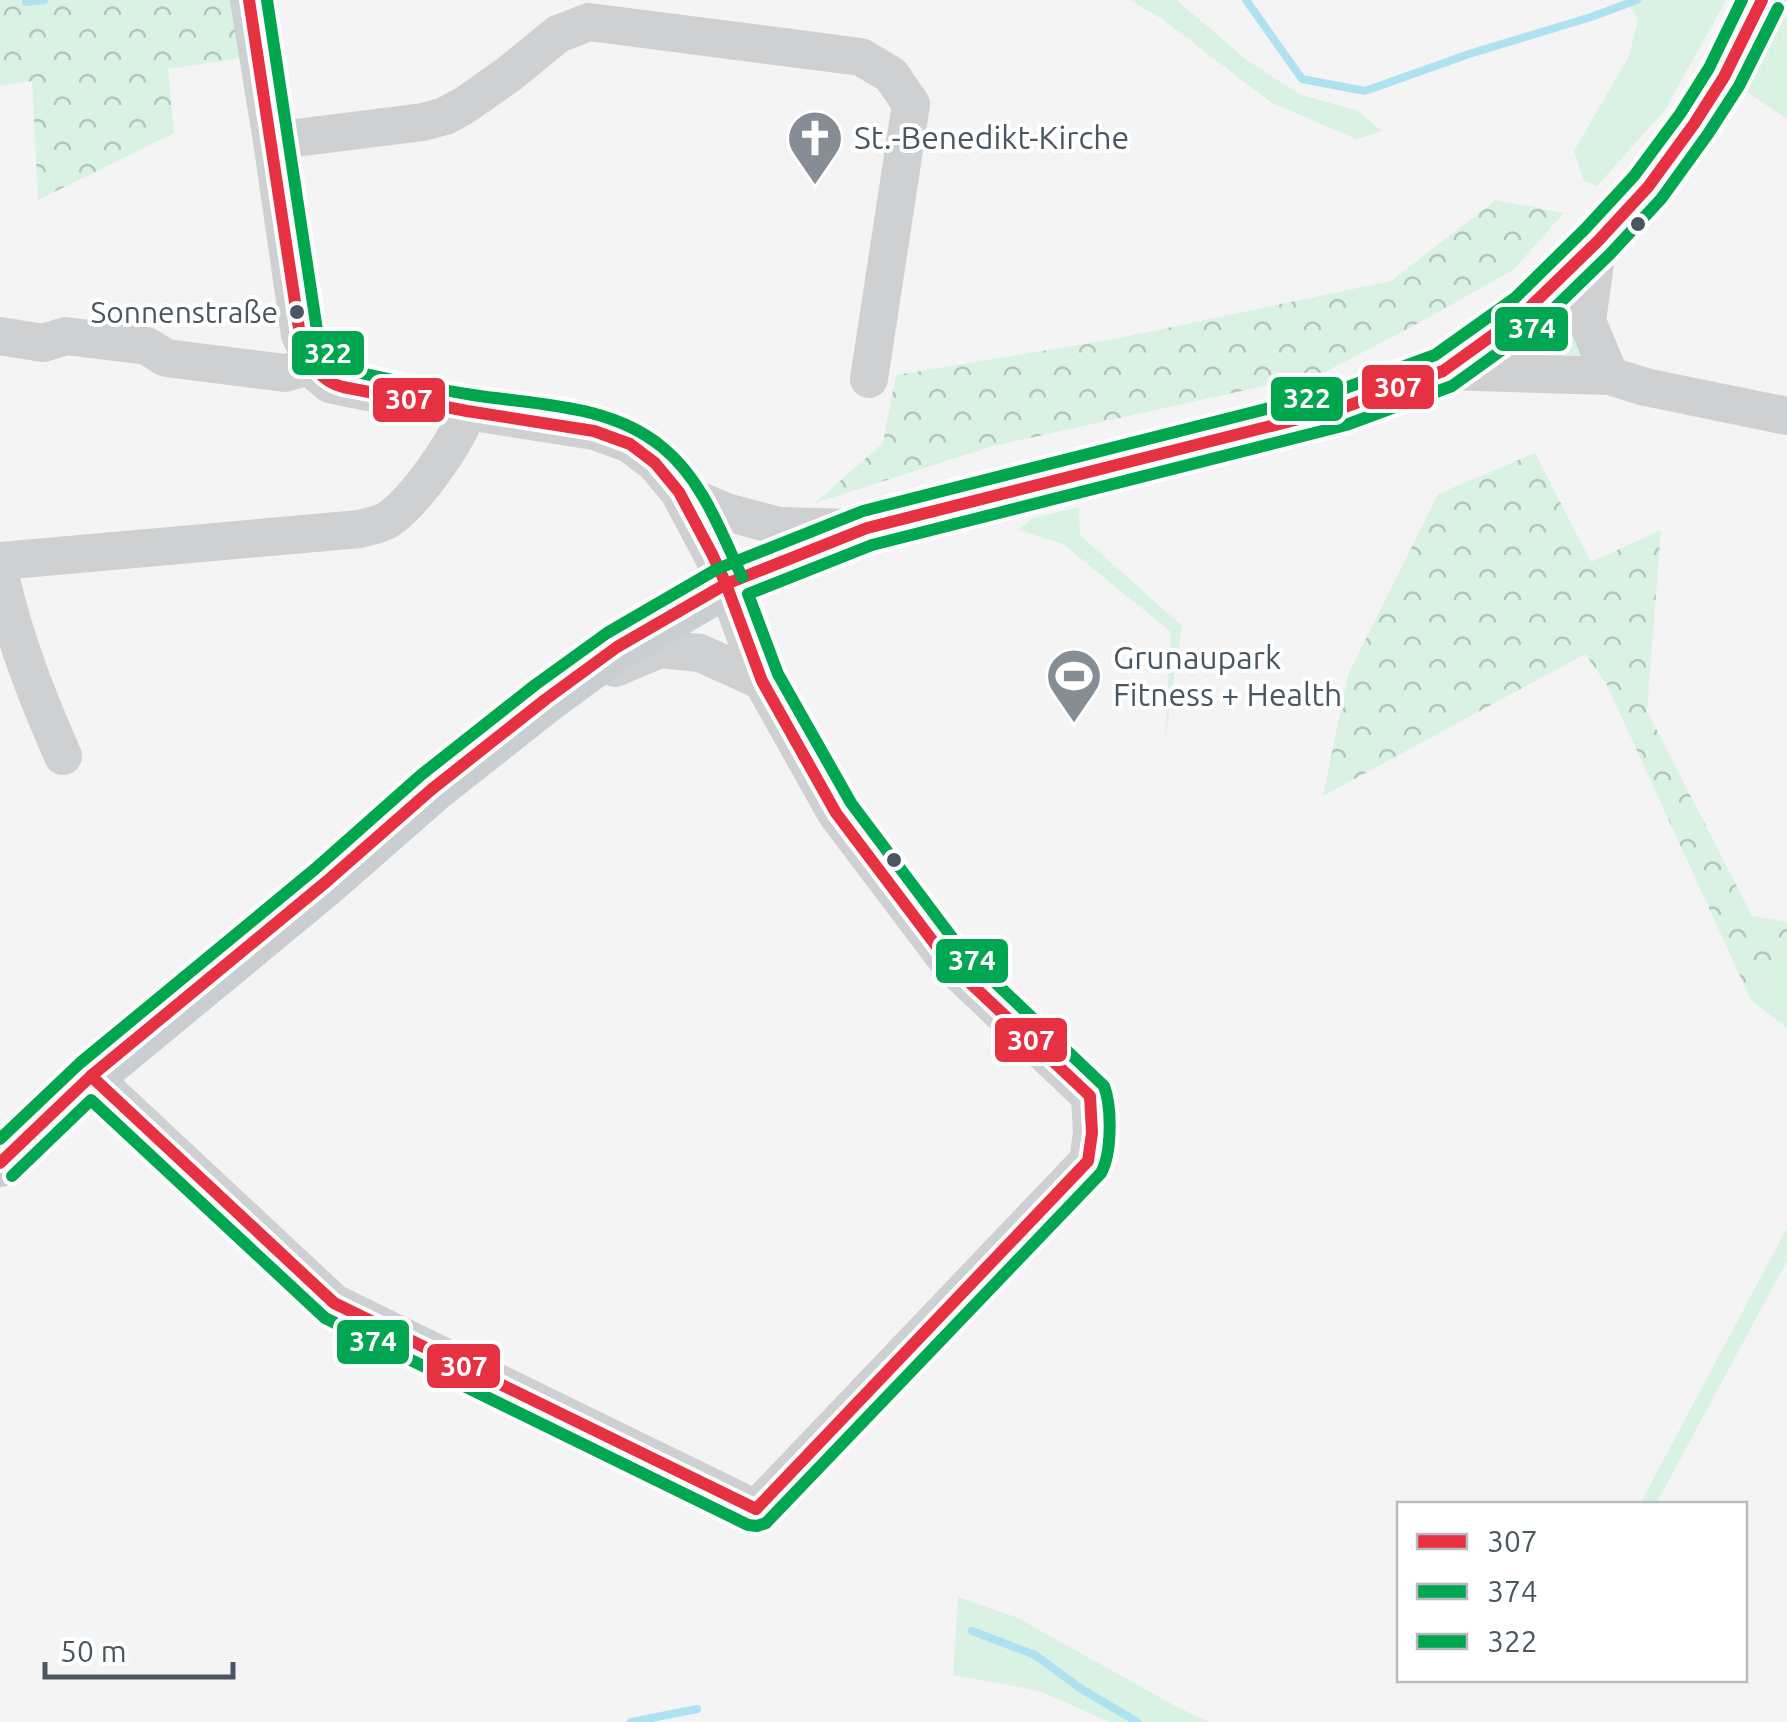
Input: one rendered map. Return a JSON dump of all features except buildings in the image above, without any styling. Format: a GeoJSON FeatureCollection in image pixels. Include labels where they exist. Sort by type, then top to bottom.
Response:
{"type":"FeatureCollection","features":[{"type":"Feature","properties":{"kind":"main road"},"geometry":{"type":"LineString","coordinates":[[0,1163],[91,1076],[432,789],[617,647],[726,584],[866,528],[1342,408],[1444,371],[1526,312],[1648,187],[1724,76],[1762,0]]}},
{"type":"Feature","properties":{"kind":"street"},"geometry":{"type":"LineString","coordinates":[[91,1076],[334,1303],[756,1509],[1088,1161],[1092,1133],[1090,1096],[950,964],[836,813],[762,680],[726,584],[679,492],[655,463],[630,444],[594,432],[467,412],[330,384],[319,375],[300,334],[249,0]]}},
{"type":"Feature","properties":{"kind":"street"},"geometry":{"type":"LineString","coordinates":[[272,141],[446,116],[509,74],[558,34],[590,22],[860,57],[891,75],[911,104],[868,379]]}},
{"type":"Feature","properties":{"kind":"street"},"geometry":{"type":"LineString","coordinates":[[1598,241],[1587,321],[1610,376]]}},
{"type":"Feature","properties":{"kind":"street"},"geometry":{"type":"LineString","coordinates":[[0,336],[43,343],[66,336],[147,346],[166,358],[285,372],[313,365]]}},
{"type":"Feature","properties":{"kind":"street"},"geometry":{"type":"LineString","coordinates":[[1444,371],[1610,376],[1645,387],[1787,416]]}},
{"type":"Feature","properties":{"kind":"street"},"geometry":{"type":"LineString","coordinates":[[0,561],[360,529],[387,521],[412,498],[458,435],[467,412]]}},
{"type":"Feature","properties":{"kind":"street"},"geometry":{"type":"LineString","coordinates":[[679,492],[726,512],[779,526],[866,528]]}},
{"type":"Feature","properties":{"kind":"street"},"geometry":{"type":"LineString","coordinates":[[0,575],[33,687],[63,756]]}},
{"type":"Feature","properties":{"kind":"street"},"geometry":{"type":"LineString","coordinates":[[546,699],[660,648],[700,652],[762,680]]}},
{"type":"Feature","properties":{"kind":"green space"},"geometry":{"type":"Polygon","coordinates":[[[0,0],[238,0],[248,57],[168,69],[174,133],[38,200],[32,81],[0,86],[0,0]]]}},
{"type":"Feature","properties":{"kind":"green space"},"geometry":{"type":"Polygon","coordinates":[[[1130,0],[1177,0],[1244,58],[1301,95],[1356,110],[1382,131],[1356,139],[1272,103],[1162,19],[1130,0]]]}},
{"type":"Feature","properties":{"kind":"green space"},"geometry":{"type":"Polygon","coordinates":[[[1627,0],[1726,0],[1665,110],[1597,186],[1584,181],[1574,151],[1629,56],[1638,20],[1627,0]]]}},
{"type":"Feature","properties":{"kind":"green space"},"geometry":{"type":"Polygon","coordinates":[[[1787,7],[1787,119],[1737,85],[1787,7]]]}},
{"type":"Feature","properties":{"kind":"green space"},"geometry":{"type":"Polygon","coordinates":[[[1496,200],[1564,213],[1513,270],[1323,373],[993,446],[815,503],[883,443],[896,375],[1114,339],[1391,281],[1496,200]]]}},
{"type":"Feature","properties":{"kind":"green space"},"geometry":{"type":"Polygon","coordinates":[[[1589,283],[1600,367],[1494,353],[1589,283]]]}},
{"type":"Feature","properties":{"kind":"green space"},"geometry":{"type":"Polygon","coordinates":[[[1535,453],[1591,562],[1661,530],[1647,711],[1752,916],[1787,922],[1787,958],[1751,1000],[1607,685],[1585,654],[1323,796],[1348,675],[1438,494],[1535,453]]]}},
{"type":"Feature","properties":{"kind":"green space"},"geometry":{"type":"Polygon","coordinates":[[[1079,507],[1080,535],[1182,626],[1165,740],[1171,632],[1063,544],[1018,530],[1033,518],[1079,507]]]}},
{"type":"Feature","properties":{"kind":"green space"},"geometry":{"type":"Polygon","coordinates":[[[1787,958],[1787,1028],[1751,1000],[1787,958]]]}},
{"type":"Feature","properties":{"kind":"green space"},"geometry":{"type":"Polygon","coordinates":[[[1787,1228],[1787,1261],[1657,1502],[1641,1502],[1787,1228]]]}},
{"type":"Feature","properties":{"kind":"green space"},"geometry":{"type":"Polygon","coordinates":[[[958,1597],[1018,1618],[1209,1722],[1109,1722],[1040,1691],[953,1675],[958,1597]]]}},
{"type":"Feature","properties":{"kind":"waterway"},"geometry":{"type":"LineString","coordinates":[[26,2],[44,0]]}},
{"type":"Feature","properties":{"kind":"waterway"},"geometry":{"type":"LineString","coordinates":[[1246,0],[1302,79],[1365,91],[1637,0]]}},
{"type":"Feature","properties":{"kind":"waterway"},"geometry":{"type":"LineString","coordinates":[[972,1631],[1035,1655],[1137,1722]]}},
{"type":"Feature","properties":{"kind":"waterway"},"geometry":{"type":"LineString","coordinates":[[631,1722],[697,1709]]}},
{"type":"Feature","properties":{"kind":"transit line","name":"307"},"geometry":{"type":"LineString","coordinates":[[91,1076],[334,1303],[756,1509],[1088,1161],[1092,1133],[1090,1096],[950,964],[836,813],[762,681],[712,554],[679,492],[655,463],[630,444],[594,431],[343,387],[326,379],[315,367],[300,335],[249,0]]}},
{"type":"Feature","properties":{"kind":"transit line","name":"322"},"geometry":{"type":"LineString","coordinates":[[267,0],[317,330],[333,364],[439,389],[596,414],[642,433],[688,474],[709,507],[742,577]]}},
{"type":"Feature","properties":{"kind":"transit line","name":"322"},"geometry":{"type":"LineString","coordinates":[[0,1139],[80,1063],[315,869],[421,775],[607,633],[717,569],[863,511],[1337,391],[1435,355],[1515,298],[1634,176],[1709,68],[1742,0]]}},
{"type":"Feature","properties":{"kind":"transit line","name":"307"},"geometry":{"type":"LineString","coordinates":[[0,1163],[91,1076],[432,789],[617,647],[726,584],[867,528],[1342,408],[1443,371],[1526,311],[1648,187],[1724,77],[1762,0]]}},
{"type":"Feature","properties":{"kind":"transit line","name":"374"},"geometry":{"type":"LineString","coordinates":[[12,1176],[91,1100],[325,1318],[748,1525],[766,1523],[1101,1173],[1109,1142],[1109,1117],[1104,1086],[963,952],[851,803],[778,674],[748,594],[872,545],[1346,425],[1452,386],[1538,324],[1661,199],[1739,86],[1778,8]]}},
{"type":"Feature","properties":{"kind":"place","name":"St.-Benedikt-Kirche"},"geometry":{"type":"Point","coordinates":[815,187]}},
{"type":"Feature","properties":{"kind":"place","name":"Sonnenstraße"},"geometry":{"type":"Point","coordinates":[297,312]}},
{"type":"Feature","properties":{"kind":"place","name":"Grunaupark Fitness + Health"},"geometry":{"type":"Point","coordinates":[1074,725]}}]}
